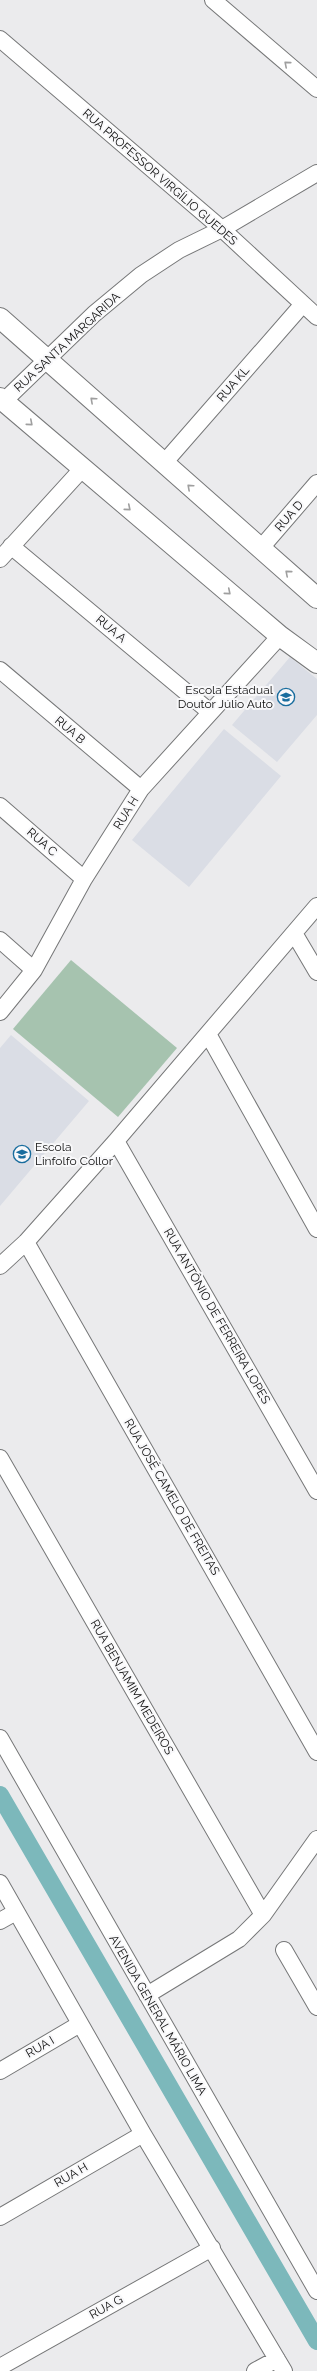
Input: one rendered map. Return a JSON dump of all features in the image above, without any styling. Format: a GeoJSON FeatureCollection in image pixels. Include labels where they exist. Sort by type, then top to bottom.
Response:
{"type":"FeatureCollection","features":[{"type":"Feature","properties":{"kind":"street"},"geometry":{"type":"LineString","coordinates":[[213,0],[317,89]]}},
{"type":"Feature","properties":{"kind":"street","name":"RUA PROFESSOR VIRGÍLIO GUEDES"},"geometry":{"type":"LineString","coordinates":[[0,40],[222,229],[317,317]]}},
{"type":"Feature","properties":{"kind":"street","name":"RUA SANTA MARGARIDA"},"geometry":{"type":"LineString","coordinates":[[2,400],[94,314],[141,275],[179,250],[222,229],[317,173]]}},
{"type":"Feature","properties":{"kind":"street","name":"RUA KL"},"geometry":{"type":"LineString","coordinates":[[164,463],[303,304]]}},
{"type":"Feature","properties":{"kind":"street"},"geometry":{"type":"LineString","coordinates":[[0,318],[317,598]]}},
{"type":"Feature","properties":{"kind":"street"},"geometry":{"type":"LineString","coordinates":[[2,400],[280,636],[317,663]]}},
{"type":"Feature","properties":{"kind":"street"},"geometry":{"type":"LineString","coordinates":[[0,560],[11,546],[82,469]]}},
{"type":"Feature","properties":{"kind":"street","name":"RUA D"},"geometry":{"type":"LineString","coordinates":[[260,548],[317,483]]}},
{"type":"Feature","properties":{"kind":"street","name":"RUA A"},"geometry":{"type":"LineString","coordinates":[[11,546],[210,712]]}},
{"type":"Feature","properties":{"kind":"street","name":"RUA H"},"geometry":{"type":"LineString","coordinates":[[0,1012],[34,970],[84,879],[141,790],[280,636]]}},
{"type":"Feature","properties":{"kind":"street","name":"RUA B"},"geometry":{"type":"LineString","coordinates":[[0,670],[141,790]]}},
{"type":"Feature","properties":{"kind":"street","name":"RUA C"},"geometry":{"type":"LineString","coordinates":[[0,806],[84,879]]}},
{"type":"Feature","properties":{"kind":"street"},"geometry":{"type":"LineString","coordinates":[[0,1266],[26,1242],[116,1141],[317,906]]}},
{"type":"Feature","properties":{"kind":"street"},"geometry":{"type":"LineString","coordinates":[[294,933],[317,972]]}},
{"type":"Feature","properties":{"kind":"street"},"geometry":{"type":"LineString","coordinates":[[0,940],[34,970]]}},
{"type":"Feature","properties":{"kind":"street"},"geometry":{"type":"LineString","coordinates":[[208,1034],[317,1229]]}},
{"type":"Feature","properties":{"kind":"street","name":"RUA ANTÔNIO DE FERREIRA LOPES"},"geometry":{"type":"LineString","coordinates":[[116,1141],[317,1490]]}},
{"type":"Feature","properties":{"kind":"street","name":"RUA JOSÉ CAMELO DE FREITAS"},"geometry":{"type":"LineString","coordinates":[[26,1242],[317,1752]]}},
{"type":"Feature","properties":{"kind":"street","name":"RUA BENJAMIM MEDEIROS"},"geometry":{"type":"LineString","coordinates":[[0,1458],[263,1915]]}},
{"type":"Feature","properties":{"kind":"street","name":"AVENIDA GENERAL MÁRIO LIMA"},"geometry":{"type":"LineString","coordinates":[[0,1738],[317,2291]]}},
{"type":"Feature","properties":{"kind":"street"},"geometry":{"type":"LineString","coordinates":[[147,1995],[239,1939],[263,1915],[317,1839]]}},
{"type":"Feature","properties":{"kind":"street"},"geometry":{"type":"LineString","coordinates":[[0,1883],[143,2134],[280,2365],[254,2371]]}},
{"type":"Feature","properties":{"kind":"street"},"geometry":{"type":"LineString","coordinates":[[0,1921],[16,1912]]}},
{"type":"Feature","properties":{"kind":"street"},"geometry":{"type":"LineString","coordinates":[[284,1950],[317,2007]]}},
{"type":"Feature","properties":{"kind":"street","name":"RUA I"},"geometry":{"type":"LineString","coordinates":[[0,2071],[80,2024]]}},
{"type":"Feature","properties":{"kind":"street","name":"RUA H"},"geometry":{"type":"LineString","coordinates":[[0,2217],[143,2134]]}},
{"type":"Feature","properties":{"kind":"street","name":"RUA G"},"geometry":{"type":"LineString","coordinates":[[0,2367],[212,2248]]}},
{"type":"Feature","properties":{"kind":"shaded area","name":"Escola Estadual Doutor Júlio Auto"},"geometry":{"type":"Polygon","coordinates":[[[290,657],[317,679],[317,715],[277,762],[232,725],[290,657]]]}},
{"type":"Feature","properties":{"kind":"shaded area"},"geometry":{"type":"Polygon","coordinates":[[[224,729],[281,776],[189,887],[132,840],[224,729]]]}},
{"type":"Feature","properties":{"kind":"shaded area","name":"Escola Linfolfo Collor"},"geometry":{"type":"Polygon","coordinates":[[[11,1035],[89,1101],[0,1206],[0,1048],[11,1035]]]}},
{"type":"Feature","properties":{"kind":"green space"},"geometry":{"type":"Polygon","coordinates":[[[71,960],[177,1048],[118,1117],[13,1029],[71,960]]]}},
{"type":"Feature","properties":{"kind":"waterway"},"geometry":{"type":"LineString","coordinates":[[0,1795],[317,2341]]}},
{"type":"Feature","properties":{"kind":"place","name":"Escola Estadual Doutor Júlio Auto"},"geometry":{"type":"Point","coordinates":[286,697]}},
{"type":"Feature","properties":{"kind":"place","name":"Escola Linfolfo Collor"},"geometry":{"type":"Point","coordinates":[22,1154]}}]}
